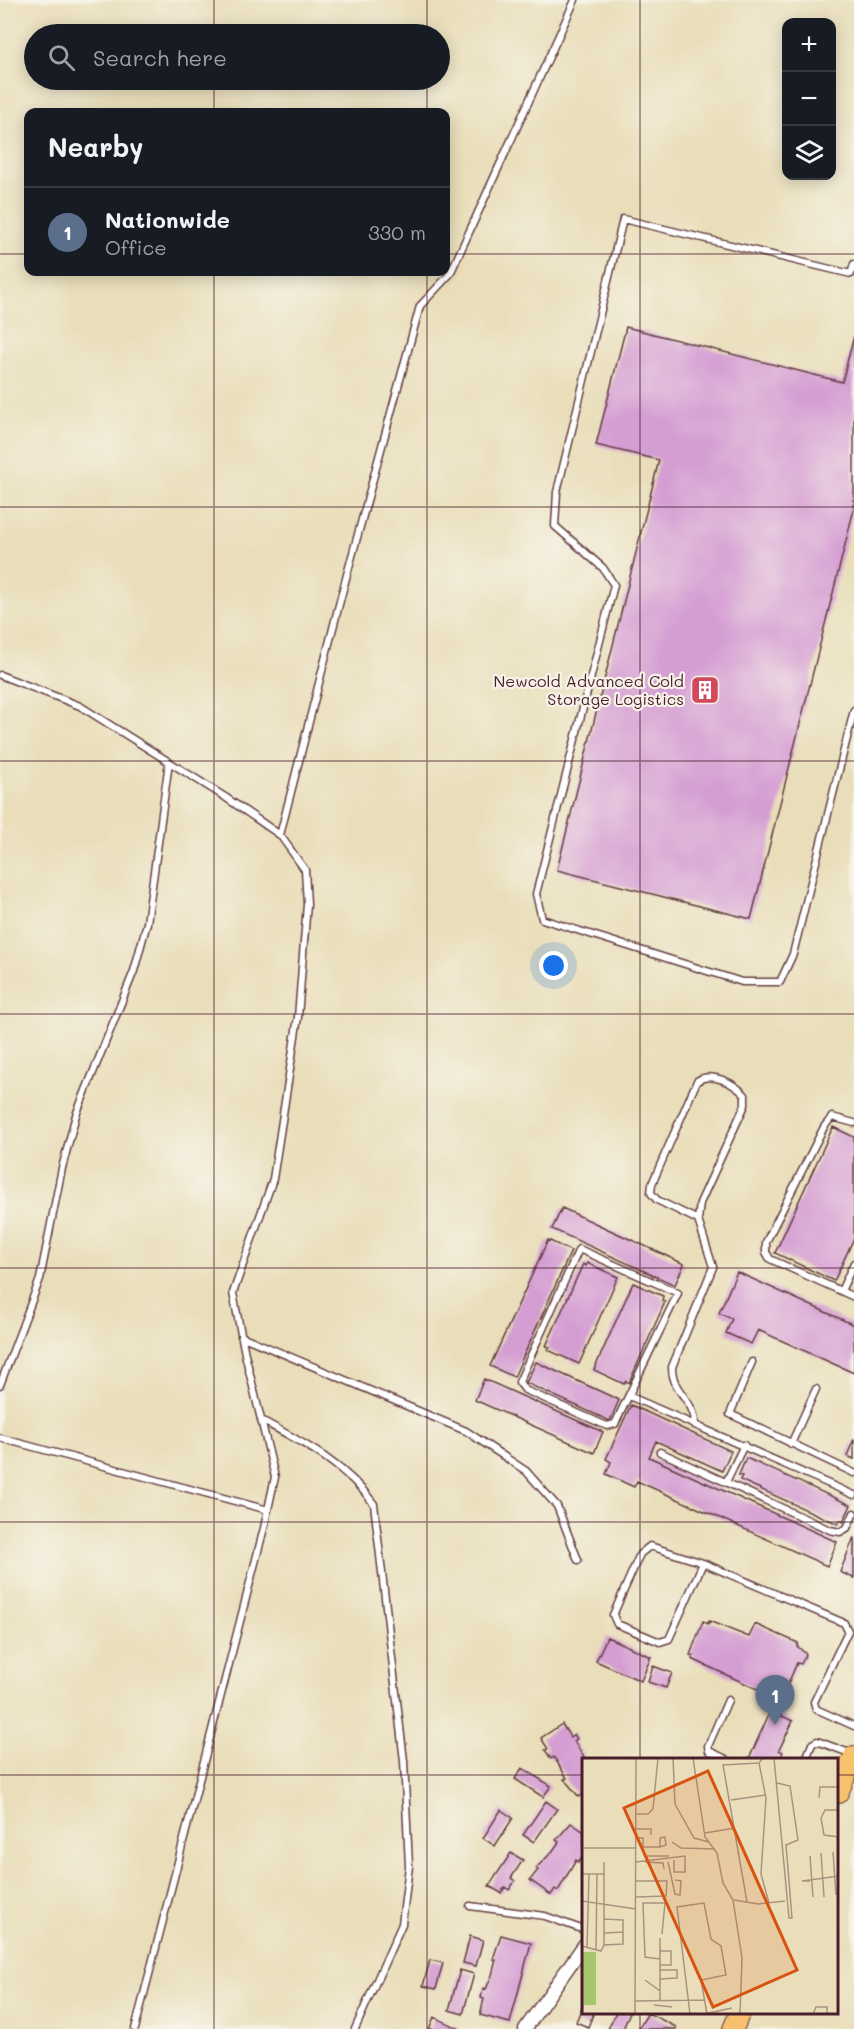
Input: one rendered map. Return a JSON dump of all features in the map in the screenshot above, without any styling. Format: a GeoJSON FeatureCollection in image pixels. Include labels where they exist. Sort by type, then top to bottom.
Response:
{"type":"FeatureCollection","features":[{"type":"Feature","properties":{"kind":"main road"},"geometry":{"type":"LineString","coordinates":[[839,1789],[854,1755]]}},
{"type":"Feature","properties":{"kind":"main road"},"geometry":{"type":"LineString","coordinates":[[733,2029],[740,2014]]}},
{"type":"Feature","properties":{"kind":"street"},"geometry":{"type":"LineString","coordinates":[[525,2029],[582,1948]]}},
{"type":"Feature","properties":{"kind":"lane"},"geometry":{"type":"LineString","coordinates":[[450,274],[574,0]]}},
{"type":"Feature","properties":{"kind":"lane"},"geometry":{"type":"LineString","coordinates":[[854,264],[851,274],[623,219],[557,492],[555,526],[603,568],[614,585],[536,894],[542,919],[742,982],[780,982],[793,954],[854,710]]}},
{"type":"Feature","properties":{"kind":"lane"},"geometry":{"type":"LineString","coordinates":[[280,836],[342,592],[420,306],[448,276]]}},
{"type":"Feature","properties":{"kind":"lane"},"geometry":{"type":"LineString","coordinates":[[0,675],[80,706],[169,762],[280,836],[305,870],[307,904],[297,1017],[273,1179],[233,1293],[275,1477],[135,2029]]}},
{"type":"Feature","properties":{"kind":"lane"},"geometry":{"type":"LineString","coordinates":[[0,1385],[40,1279],[62,1168],[76,1115],[134,971],[147,923],[169,762]]}},
{"type":"Feature","properties":{"kind":"lane"},"geometry":{"type":"LineString","coordinates":[[695,1423],[694,1411],[672,1380],[672,1367],[713,1267],[698,1220],[700,1203],[745,1106],[745,1095],[739,1089],[712,1076],[703,1077],[697,1081],[652,1184],[651,1193],[657,1200],[698,1220]]}},
{"type":"Feature","properties":{"kind":"lane"},"geometry":{"type":"LineString","coordinates":[[854,1123],[832,1117],[824,1126],[766,1242],[766,1252],[770,1258],[854,1297]]}},
{"type":"Feature","properties":{"kind":"lane"},"geometry":{"type":"LineString","coordinates":[[579,1250],[678,1293],[628,1396],[615,1424],[607,1426],[525,1390],[519,1382],[579,1250]]}},
{"type":"Feature","properties":{"kind":"lane"},"geometry":{"type":"LineString","coordinates":[[841,1291],[854,1263]]}},
{"type":"Feature","properties":{"kind":"lane"},"geometry":{"type":"LineString","coordinates":[[241,1336],[466,1431],[526,1471],[557,1506],[578,1560]]}},
{"type":"Feature","properties":{"kind":"lane"},"geometry":{"type":"LineString","coordinates":[[752,1362],[730,1414],[854,1473]]}},
{"type":"Feature","properties":{"kind":"lane"},"geometry":{"type":"LineString","coordinates":[[791,1444],[816,1389]]}},
{"type":"Feature","properties":{"kind":"lane"},"geometry":{"type":"LineString","coordinates":[[628,1396],[695,1423],[854,1495]]}},
{"type":"Feature","properties":{"kind":"lane"},"geometry":{"type":"LineString","coordinates":[[263,1420],[316,1450],[360,1483],[374,1504],[404,1761],[409,1866],[402,1924],[355,2029]]}},
{"type":"Feature","properties":{"kind":"lane"},"geometry":{"type":"LineString","coordinates":[[0,1438],[268,1510]]}},
{"type":"Feature","properties":{"kind":"lane"},"geometry":{"type":"LineString","coordinates":[[726,1482],[744,1445]]}},
{"type":"Feature","properties":{"kind":"lane"},"geometry":{"type":"LineString","coordinates":[[660,1452],[830,1530],[840,1532],[847,1528],[854,1514]]}},
{"type":"Feature","properties":{"kind":"lane"},"geometry":{"type":"LineString","coordinates":[[703,1563],[669,1639],[660,1642],[617,1624],[613,1615],[639,1554],[650,1546],[703,1563],[844,1623],[848,1630],[814,1702],[816,1709],[854,1726]]}},
{"type":"Feature","properties":{"kind":"lane"},"geometry":{"type":"LineString","coordinates":[[724,1758],[709,1751],[708,1746],[728,1700]]}},
{"type":"Feature","properties":{"kind":"lane"},"geometry":{"type":"LineString","coordinates":[[806,1758],[812,1743],[817,1741],[854,1755]]}},
{"type":"Feature","properties":{"kind":"lane"},"geometry":{"type":"LineString","coordinates":[[470,1906],[545,1916],[582,1929]]}},
{"type":"Feature","properties":{"kind":"building","name":"Newcold Advanced Cold Storage Logistics"},"geometry":{"type":"Polygon","coordinates":[[[626,327],[842,382],[854,336],[854,509],[751,919],[557,870],[659,460],[596,445],[626,327]]]}},
{"type":"Feature","properties":{"kind":"building"},"geometry":{"type":"Polygon","coordinates":[[[833,1127],[854,1137],[854,1238],[834,1281],[775,1253],[833,1127]]]}},
{"type":"Feature","properties":{"kind":"building"},"geometry":{"type":"Polygon","coordinates":[[[562,1208],[684,1264],[675,1285],[552,1229],[562,1208]]]}},
{"type":"Feature","properties":{"kind":"building"},"geometry":{"type":"Polygon","coordinates":[[[548,1240],[571,1251],[514,1377],[490,1366],[548,1240]]]}},
{"type":"Feature","properties":{"kind":"building"},"geometry":{"type":"Polygon","coordinates":[[[587,1263],[618,1277],[579,1364],[548,1350],[550,1347],[546,1346],[583,1264],[586,1266],[587,1263]]]}},
{"type":"Feature","properties":{"kind":"building"},"geometry":{"type":"Polygon","coordinates":[[[737,1272],[854,1325],[854,1373],[758,1330],[751,1344],[726,1333],[732,1319],[719,1313],[737,1272]]]}},
{"type":"Feature","properties":{"kind":"building"},"geometry":{"type":"Polygon","coordinates":[[[633,1283],[663,1296],[662,1301],[665,1302],[629,1383],[626,1381],[624,1384],[594,1370],[633,1283]]]}},
{"type":"Feature","properties":{"kind":"building"},"geometry":{"type":"Polygon","coordinates":[[[536,1362],[619,1400],[610,1421],[526,1383],[536,1362]]]}},
{"type":"Feature","properties":{"kind":"building"},"geometry":{"type":"Polygon","coordinates":[[[484,1379],[603,1432],[594,1453],[475,1400],[484,1379]]]}},
{"type":"Feature","properties":{"kind":"building"},"geometry":{"type":"Polygon","coordinates":[[[631,1405],[731,1451],[722,1471],[656,1441],[649,1457],[837,1542],[827,1566],[637,1481],[634,1487],[606,1474],[611,1462],[606,1459],[631,1405]]]}},
{"type":"Feature","properties":{"kind":"building"},"geometry":{"type":"Polygon","coordinates":[[[854,1439],[854,1459],[847,1456],[854,1439]]]}},
{"type":"Feature","properties":{"kind":"building"},"geometry":{"type":"Polygon","coordinates":[[[746,1458],[851,1505],[843,1522],[840,1520],[838,1524],[740,1480],[742,1476],[739,1475],[746,1458]]]}},
{"type":"Feature","properties":{"kind":"building"},"geometry":{"type":"Polygon","coordinates":[[[854,1537],[854,1578],[840,1572],[854,1537]]]}},
{"type":"Feature","properties":{"kind":"building"},"geometry":{"type":"Polygon","coordinates":[[[703,1621],[708,1624],[709,1621],[749,1637],[755,1624],[798,1643],[797,1646],[806,1654],[801,1664],[797,1663],[781,1700],[692,1659],[693,1656],[690,1655],[703,1621]]]}},
{"type":"Feature","properties":{"kind":"building"},"geometry":{"type":"Polygon","coordinates":[[[607,1637],[651,1657],[641,1681],[596,1661],[607,1637]]]}},
{"type":"Feature","properties":{"kind":"building"},"geometry":{"type":"Polygon","coordinates":[[[653,1666],[672,1673],[666,1688],[648,1682],[653,1666]]]}},
{"type":"Feature","properties":{"kind":"building"},"geometry":{"type":"Polygon","coordinates":[[[773,1712],[793,1721],[779,1750],[783,1752],[780,1758],[749,1758],[769,1714],[773,1712]]]}},
{"type":"Feature","properties":{"kind":"building"},"geometry":{"type":"Polygon","coordinates":[[[562,1724],[570,1737],[574,1734],[577,1739],[574,1741],[584,1758],[582,1758],[582,1795],[579,1797],[564,1779],[567,1778],[554,1757],[551,1759],[545,1750],[548,1749],[541,1738],[562,1724]]]}},
{"type":"Feature","properties":{"kind":"building"},"geometry":{"type":"Polygon","coordinates":[[[522,1768],[551,1786],[543,1797],[515,1779],[522,1768]]]}},
{"type":"Feature","properties":{"kind":"building"},"geometry":{"type":"Polygon","coordinates":[[[546,1801],[557,1809],[534,1842],[523,1835],[546,1801]]]}},
{"type":"Feature","properties":{"kind":"building"},"geometry":{"type":"Polygon","coordinates":[[[501,1810],[513,1818],[495,1846],[483,1838],[501,1810]]]}},
{"type":"Feature","properties":{"kind":"building"},"geometry":{"type":"Polygon","coordinates":[[[571,1823],[582,1831],[582,1857],[578,1862],[576,1860],[558,1891],[555,1889],[551,1895],[530,1880],[538,1870],[536,1868],[559,1842],[556,1840],[571,1823]]]}},
{"type":"Feature","properties":{"kind":"building"},"geometry":{"type":"Polygon","coordinates":[[[511,1853],[523,1860],[511,1878],[515,1881],[509,1890],[505,1887],[501,1893],[489,1886],[511,1853]]]}},
{"type":"Feature","properties":{"kind":"building"},"geometry":{"type":"Polygon","coordinates":[[[501,1935],[531,1943],[510,2023],[480,2015],[484,1999],[481,1998],[483,1988],[486,1989],[492,1975],[496,1960],[493,1959],[501,1935]]]}},
{"type":"Feature","properties":{"kind":"building"},"geometry":{"type":"Polygon","coordinates":[[[470,1936],[483,1940],[476,1966],[463,1963],[470,1936]]]}},
{"type":"Feature","properties":{"kind":"building"},"geometry":{"type":"Polygon","coordinates":[[[430,1960],[443,1963],[436,1989],[423,1986],[430,1960]]]}},
{"type":"Feature","properties":{"kind":"building"},"geometry":{"type":"Polygon","coordinates":[[[460,1970],[474,1974],[463,2014],[449,2010],[460,1970]]]}},
{"type":"Feature","properties":{"kind":"building"},"geometry":{"type":"Polygon","coordinates":[[[582,2007],[582,2014],[593,2014],[588,2027],[576,2022],[582,2007]]]}},
{"type":"Feature","properties":{"kind":"building"},"geometry":{"type":"Polygon","coordinates":[[[615,2014],[629,2014],[623,2029],[608,2029],[615,2014]]]}},
{"type":"Feature","properties":{"kind":"building"},"geometry":{"type":"Polygon","coordinates":[[[647,2014],[676,2027],[676,2029],[638,2029],[647,2014]]]}},
{"type":"Feature","properties":{"kind":"building"},"geometry":{"type":"Polygon","coordinates":[[[434,2017],[460,2029],[429,2029],[434,2017]]]}},
{"type":"Feature","properties":{"kind":"place","name":"Newcold Advanced Cold Storage Logistics"},"geometry":{"type":"Point","coordinates":[705,690]}},
{"type":"Feature","properties":{"kind":"place","name":"Nationwide"},"geometry":{"type":"Point","coordinates":[775,1725]}}]}
